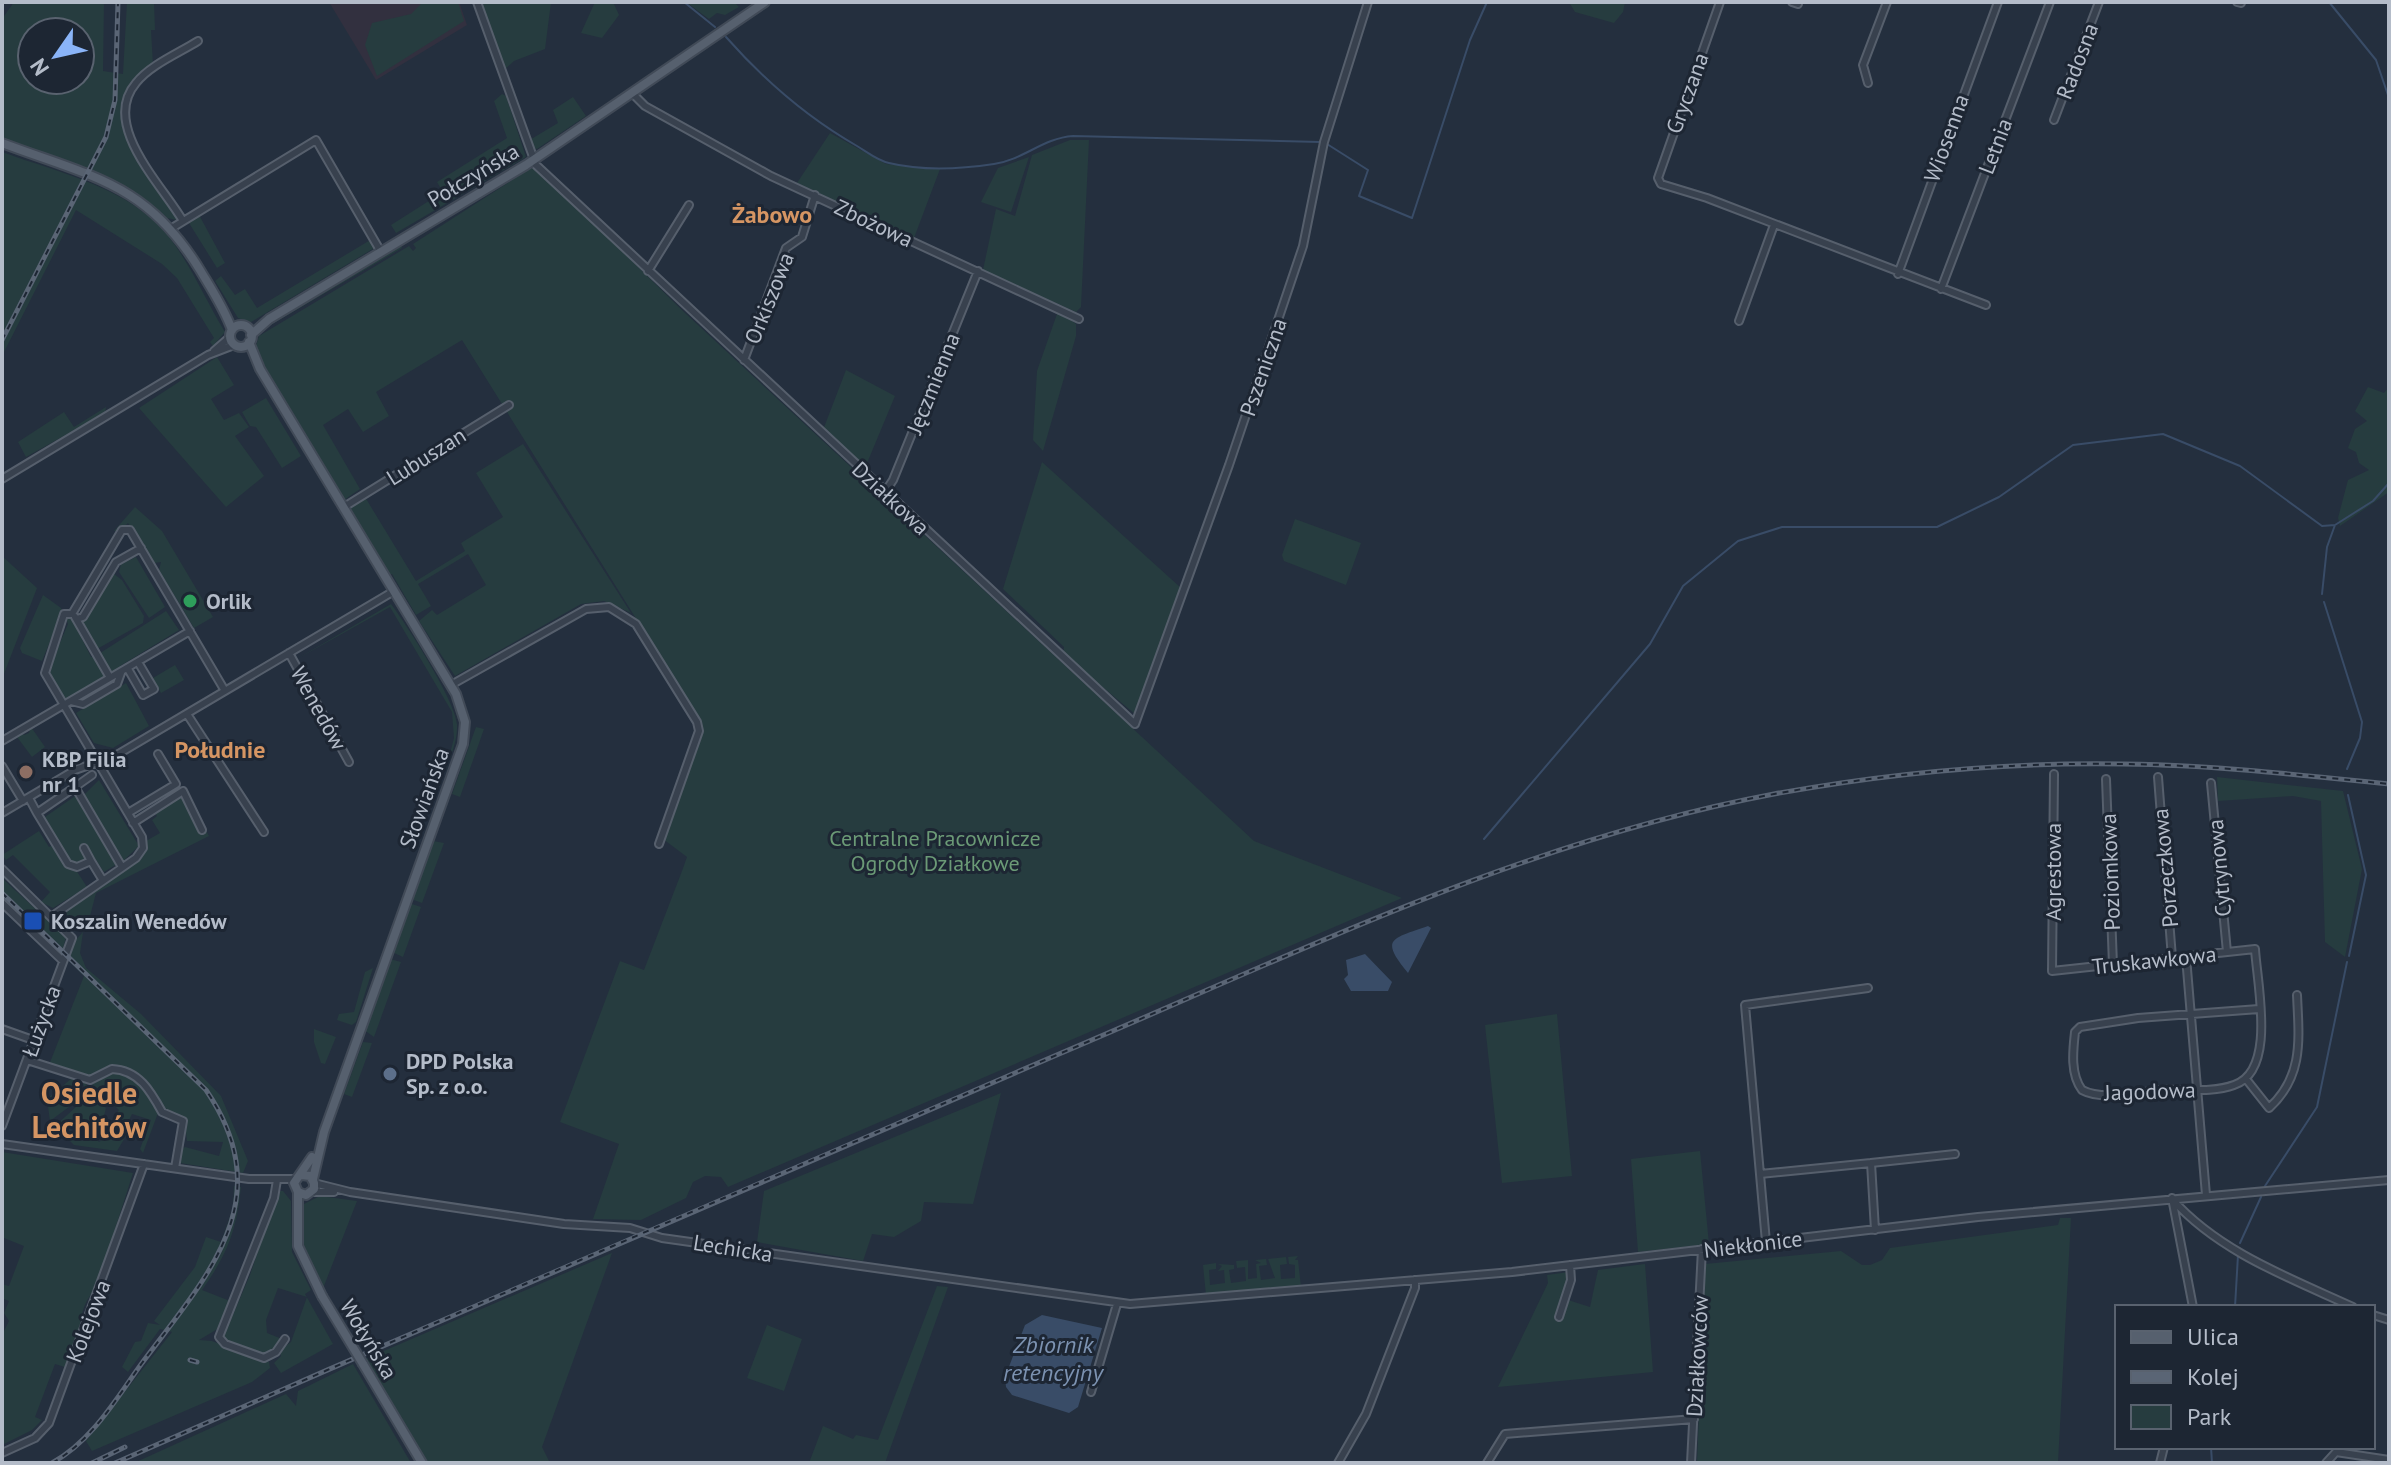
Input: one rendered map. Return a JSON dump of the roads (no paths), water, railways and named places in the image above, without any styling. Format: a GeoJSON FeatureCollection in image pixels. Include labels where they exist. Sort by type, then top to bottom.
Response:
{"type":"FeatureCollection","features":[{"type":"Feature","properties":{"kind":"main road","name":"Połczyńska"},"geometry":{"type":"LineString","coordinates":[[240,336],[533,160],[765,2]]}},
{"type":"Feature","properties":{"kind":"main road","name":"Słowiańska"},"geometry":{"type":"LineString","coordinates":[[2,143],[123,190],[150,206],[172,228],[344,507],[451,685],[463,711],[464,739],[306,1188]]}},
{"type":"Feature","properties":{"kind":"main road","name":"Słowiańska"},"geometry":{"type":"LineString","coordinates":[[306,1188],[300,1176],[323,1134]]}},
{"type":"Feature","properties":{"kind":"main road"},"geometry":{"type":"LineString","coordinates":[[300,1176],[306,1188]]}},
{"type":"Feature","properties":{"kind":"main road","name":"Wołyńska"},"geometry":{"type":"LineString","coordinates":[[306,1188],[296,1229],[301,1258],[422,1463]]}},
{"type":"Feature","properties":{"kind":"street"},"geometry":{"type":"LineString","coordinates":[[477,2],[533,160]]}},
{"type":"Feature","properties":{"kind":"street","name":"Pszeniczna"},"geometry":{"type":"LineString","coordinates":[[1135,724],[1229,465],[1303,246],[1324,142],[1368,2]]}},
{"type":"Feature","properties":{"kind":"street","name":"Gryczana"},"geometry":{"type":"LineString","coordinates":[[1720,2],[1658,178],[1661,184],[1774,225]]}},
{"type":"Feature","properties":{"kind":"street"},"geometry":{"type":"LineString","coordinates":[[1868,83],[1863,65],[1887,2]]}},
{"type":"Feature","properties":{"kind":"street","name":"Wiosenna"},"geometry":{"type":"LineString","coordinates":[[1898,274],[1998,2]]}},
{"type":"Feature","properties":{"kind":"street","name":"Letnia"},"geometry":{"type":"LineString","coordinates":[[1941,289],[2050,2]]}},
{"type":"Feature","properties":{"kind":"street","name":"Radosna"},"geometry":{"type":"LineString","coordinates":[[2054,120],[2099,2]]}},
{"type":"Feature","properties":{"kind":"street"},"geometry":{"type":"LineString","coordinates":[[183,221],[160,191],[130,136],[125,108],[139,79],[198,41]]}},
{"type":"Feature","properties":{"kind":"street","name":"Zbożowa"},"geometry":{"type":"LineString","coordinates":[[633,94],[645,106],[749,164],[1079,319]]}},
{"type":"Feature","properties":{"kind":"street"},"geometry":{"type":"LineString","coordinates":[[172,228],[316,140],[381,252]]}},
{"type":"Feature","properties":{"kind":"street","name":"Działkowa"},"geometry":{"type":"LineString","coordinates":[[533,160],[1135,724]]}},
{"type":"Feature","properties":{"kind":"street","name":"Orkiszowa"},"geometry":{"type":"LineString","coordinates":[[744,360],[786,248],[802,237],[815,195]]}},
{"type":"Feature","properties":{"kind":"street"},"geometry":{"type":"LineString","coordinates":[[648,271],[689,205]]}},
{"type":"Feature","properties":{"kind":"street"},"geometry":{"type":"LineString","coordinates":[[1739,321],[1774,225],[1986,305]]}},
{"type":"Feature","properties":{"kind":"street","name":"Jęczmienna"},"geometry":{"type":"LineString","coordinates":[[885,492],[893,480],[978,271]]}},
{"type":"Feature","properties":{"kind":"street","name":"Połczyńska"},"geometry":{"type":"LineString","coordinates":[[2,479],[240,336]]}},
{"type":"Feature","properties":{"kind":"street","name":"Lubuszan"},"geometry":{"type":"LineString","coordinates":[[344,507],[509,405]]}},
{"type":"Feature","properties":{"kind":"street"},"geometry":{"type":"LineString","coordinates":[[74,616],[122,530],[130,530],[225,691]]}},
{"type":"Feature","properties":{"kind":"street"},"geometry":{"type":"LineString","coordinates":[[51,917],[136,858],[143,848],[128,813],[48,681],[45,667],[64,614],[83,617],[116,562],[141,548]]}},
{"type":"Feature","properties":{"kind":"street"},"geometry":{"type":"LineString","coordinates":[[101,564],[111,570]]}},
{"type":"Feature","properties":{"kind":"street","name":"Wenedów"},"geometry":{"type":"LineString","coordinates":[[2,813],[75,770],[115,756],[394,591]]}},
{"type":"Feature","properties":{"kind":"street"},"geometry":{"type":"LineString","coordinates":[[451,685],[586,609],[609,607],[628,616],[689,709],[699,731],[659,844]]}},
{"type":"Feature","properties":{"kind":"street"},"geometry":{"type":"LineString","coordinates":[[74,616],[109,676]]}},
{"type":"Feature","properties":{"kind":"street"},"geometry":{"type":"LineString","coordinates":[[2,741],[190,631]]}},
{"type":"Feature","properties":{"kind":"street","name":"Wenedów"},"geometry":{"type":"LineString","coordinates":[[289,653],[349,762]]}},
{"type":"Feature","properties":{"kind":"street"},"geometry":{"type":"LineString","coordinates":[[124,671],[143,695],[154,689],[138,662]]}},
{"type":"Feature","properties":{"kind":"street"},"geometry":{"type":"LineString","coordinates":[[71,701],[83,704],[117,684],[124,671]]}},
{"type":"Feature","properties":{"kind":"street"},"geometry":{"type":"LineString","coordinates":[[187,714],[264,832]]}},
{"type":"Feature","properties":{"kind":"street"},"geometry":{"type":"LineString","coordinates":[[128,813],[176,784],[158,754]]}},
{"type":"Feature","properties":{"kind":"street"},"geometry":{"type":"LineString","coordinates":[[2,766],[6,780],[37,813],[68,864],[77,867],[91,861]]}},
{"type":"Feature","properties":{"kind":"street","name":"Agrestowa"},"geometry":{"type":"LineString","coordinates":[[2052,971],[2054,774]]}},
{"type":"Feature","properties":{"kind":"street"},"geometry":{"type":"LineString","coordinates":[[37,813],[92,775]]}},
{"type":"Feature","properties":{"kind":"street","name":"Porzeczkowa"},"geometry":{"type":"LineString","coordinates":[[2158,777],[2172,958]]}},
{"type":"Feature","properties":{"kind":"street","name":"Poziomkowa"},"geometry":{"type":"LineString","coordinates":[[2106,779],[2113,965]]}},
{"type":"Feature","properties":{"kind":"street","name":"Cytrynowa"},"geometry":{"type":"LineString","coordinates":[[2211,783],[2227,952]]}},
{"type":"Feature","properties":{"kind":"street"},"geometry":{"type":"LineString","coordinates":[[75,787],[122,867]]}},
{"type":"Feature","properties":{"kind":"street"},"geometry":{"type":"LineString","coordinates":[[133,823],[183,791],[202,830]]}},
{"type":"Feature","properties":{"kind":"street"},"geometry":{"type":"LineString","coordinates":[[84,848],[102,879]]}},
{"type":"Feature","properties":{"kind":"street"},"geometry":{"type":"LineString","coordinates":[[2,869],[72,938],[63,961],[2,903]]}},
{"type":"Feature","properties":{"kind":"street","name":"Truskawkowa"},"geometry":{"type":"LineString","coordinates":[[2052,971],[2255,949],[2259,1009]]}},
{"type":"Feature","properties":{"kind":"street"},"geometry":{"type":"LineString","coordinates":[[2186,957],[2206,1195]]}},
{"type":"Feature","properties":{"kind":"street","name":"Łużycka"},"geometry":{"type":"LineString","coordinates":[[2,1126],[63,961]]}},
{"type":"Feature","properties":{"kind":"street"},"geometry":{"type":"LineString","coordinates":[[1766,1242],[1745,1005],[1868,988]]}},
{"type":"Feature","properties":{"kind":"street"},"geometry":{"type":"LineString","coordinates":[[2259,1009],[2262,1050],[2246,1079],[2269,1108],[2292,1081],[2299,1060],[2297,995]]}},
{"type":"Feature","properties":{"kind":"street","name":"Jagodowa"},"geometry":{"type":"LineString","coordinates":[[2246,1079],[2234,1086],[2087,1093],[2078,1084],[2073,1050],[2075,1032],[2093,1023],[2259,1009]]}},
{"type":"Feature","properties":{"kind":"street"},"geometry":{"type":"LineString","coordinates":[[2,1029],[33,1040]]}},
{"type":"Feature","properties":{"kind":"street"},"geometry":{"type":"LineString","coordinates":[[27,1060],[93,1081],[112,1069],[134,1075],[155,1097],[162,1112],[183,1121],[175,1168]]}},
{"type":"Feature","properties":{"kind":"street","name":"Lechicka"},"geometry":{"type":"LineString","coordinates":[[2,1144],[564,1224],[630,1228],[662,1238],[1117,1304]]}},
{"type":"Feature","properties":{"kind":"street"},"geometry":{"type":"LineString","coordinates":[[1760,1174],[1955,1154]]}},
{"type":"Feature","properties":{"kind":"street"},"geometry":{"type":"LineString","coordinates":[[1871,1163],[1875,1230]]}},
{"type":"Feature","properties":{"kind":"street","name":"Kolejowa"},"geometry":{"type":"LineString","coordinates":[[2,1453],[35,1438],[49,1423],[144,1164]]}},
{"type":"Feature","properties":{"kind":"street","name":"Lechicka"},"geometry":{"type":"LineString","coordinates":[[277,1182],[300,1176]]}},
{"type":"Feature","properties":{"kind":"street","name":"Niekłonice"},"geometry":{"type":"LineString","coordinates":[[1117,1304],[1570,1265],[2172,1198],[2389,1180]]}},
{"type":"Feature","properties":{"kind":"street"},"geometry":{"type":"LineString","coordinates":[[277,1182],[219,1337],[225,1344],[264,1358],[276,1352],[285,1339]]}},
{"type":"Feature","properties":{"kind":"street"},"geometry":{"type":"LineString","coordinates":[[2172,1198],[2193,1305]]}},
{"type":"Feature","properties":{"kind":"street"},"geometry":{"type":"LineString","coordinates":[[2172,1198],[2196,1223],[2223,1242],[2349,1305]]}},
{"type":"Feature","properties":{"kind":"street","name":"Działkowców"},"geometry":{"type":"LineString","coordinates":[[1691,1463],[1702,1249]]}},
{"type":"Feature","properties":{"kind":"street"},"geometry":{"type":"LineString","coordinates":[[1559,1317],[1571,1280],[1570,1265]]}},
{"type":"Feature","properties":{"kind":"street"},"geometry":{"type":"LineString","coordinates":[[1338,1463],[1366,1414],[1415,1288],[1415,1280]]}},
{"type":"Feature","properties":{"kind":"street"},"geometry":{"type":"LineString","coordinates":[[1091,1392],[1117,1304]]}},
{"type":"Feature","properties":{"kind":"street"},"geometry":{"type":"LineString","coordinates":[[1487,1463],[1505,1434],[1694,1419]]}},
{"type":"Feature","properties":{"kind":"street"},"geometry":{"type":"LineString","coordinates":[[2326,1463],[2336,1452],[2389,1460]]}},
{"type":"Feature","properties":{"kind":"water"},"geometry":{"type":"Polygon","coordinates":[[[1428,926],[1431,928],[1408,973],[1394,953],[1394,941],[1428,926]]]}},
{"type":"Feature","properties":{"kind":"water"},"geometry":{"type":"Polygon","coordinates":[[[1365,954],[1392,982],[1388,991],[1351,991],[1344,979],[1348,975],[1346,960],[1365,954]]]}},
{"type":"Feature","properties":{"kind":"water","name":"Zbiornik retencyjny"},"geometry":{"type":"Polygon","coordinates":[[[1042,1315],[1102,1328],[1078,1407],[1069,1413],[1012,1395],[1006,1387],[1005,1377],[1025,1325],[1042,1315]]]}},
{"type":"Feature","properties":{"kind":"waterway"},"geometry":{"type":"LineString","coordinates":[[684,2],[715,27]]}},
{"type":"Feature","properties":{"kind":"waterway"},"geometry":{"type":"LineString","coordinates":[[1327,144],[1368,170],[1359,196],[1412,218],[1470,40],[1487,2]]}},
{"type":"Feature","properties":{"kind":"waterway"},"geometry":{"type":"LineString","coordinates":[[2329,2],[2376,60],[2389,98]]}},
{"type":"Feature","properties":{"kind":"waterway"},"geometry":{"type":"LineString","coordinates":[[726,37],[771,83],[820,123],[877,158],[902,166],[942,168],[994,164],[1073,136],[1320,142]]}},
{"type":"Feature","properties":{"kind":"waterway"},"geometry":{"type":"LineString","coordinates":[[1484,839],[1650,644],[1683,586],[1738,541],[1782,527],[1937,527],[1999,497],[2073,445],[2163,434],[2240,466],[2322,526],[2335,525]]}},
{"type":"Feature","properties":{"kind":"waterway"},"geometry":{"type":"LineString","coordinates":[[2322,594],[2327,547],[2335,525],[2373,501],[2389,483]]}},
{"type":"Feature","properties":{"kind":"waterway"},"geometry":{"type":"LineString","coordinates":[[2324,602],[2362,722],[2360,738],[2347,769]]}},
{"type":"Feature","properties":{"kind":"waterway"},"geometry":{"type":"LineString","coordinates":[[2348,795],[2366,875],[2349,956]]}},
{"type":"Feature","properties":{"kind":"waterway"},"geometry":{"type":"LineString","coordinates":[[2265,1186],[2317,1107],[2347,962]]}},
{"type":"Feature","properties":{"kind":"waterway"},"geometry":{"type":"LineString","coordinates":[[2240,1243],[2261,1197]]}},
{"type":"Feature","properties":{"kind":"waterway"},"geometry":{"type":"LineString","coordinates":[[2235,1305],[2238,1255]]}},
{"type":"Feature","properties":{"kind":"waterway"},"geometry":{"type":"LineString","coordinates":[[2211,1449],[2212,1463]]}},
{"type":"Feature","properties":{"kind":"railway"},"geometry":{"type":"LineString","coordinates":[[2,340],[106,137],[115,100],[118,2]]}},
{"type":"Feature","properties":{"kind":"railway"},"geometry":{"type":"LineString","coordinates":[[115,1463],[1322,941],[1410,904],[1589,841],[1681,815],[1774,794],[1861,780],[1992,767],[2157,765],[2389,784]]}},
{"type":"Feature","properties":{"kind":"railway"},"geometry":{"type":"LineString","coordinates":[[2,893],[206,1090],[227,1130],[237,1167],[236,1202],[226,1235],[211,1267],[102,1418],[79,1443],[52,1463]]}},
{"type":"Feature","properties":{"kind":"railway"},"geometry":{"type":"LineString","coordinates":[[190,1360],[197,1362]]}},
{"type":"Feature","properties":{"kind":"railway"},"geometry":{"type":"LineString","coordinates":[[92,1463],[125,1447]]}},
{"type":"Feature","properties":{"kind":"place","name":"Orlik"},"geometry":{"type":"Point","coordinates":[190,601]}},
{"type":"Feature","properties":{"kind":"place","name":"KBP Filia nr 1"},"geometry":{"type":"Point","coordinates":[26,772]}},
{"type":"Feature","properties":{"kind":"place","name":"Koszalin Wenedów"},"geometry":{"type":"Point","coordinates":[33,921]}},
{"type":"Feature","properties":{"kind":"place","name":"DPD Polska Sp. z o.o."},"geometry":{"type":"Point","coordinates":[390,1074]}},
{"type":"Feature","properties":{"kind":"district","name":"Żabowo"},"geometry":{"type":"Point","coordinates":[772,215]}},
{"type":"Feature","properties":{"kind":"district","name":"Południe"},"geometry":{"type":"Point","coordinates":[220,750]}},
{"type":"Feature","properties":{"kind":"district","name":"Osiedle Lechitów"},"geometry":{"type":"Point","coordinates":[89,1111]}},
{"type":"Feature","properties":{"kind":"park label","name":"Centralne Pracownicze Ogrody Działkowe"},"geometry":{"type":"Point","coordinates":[935,850]}}]}
